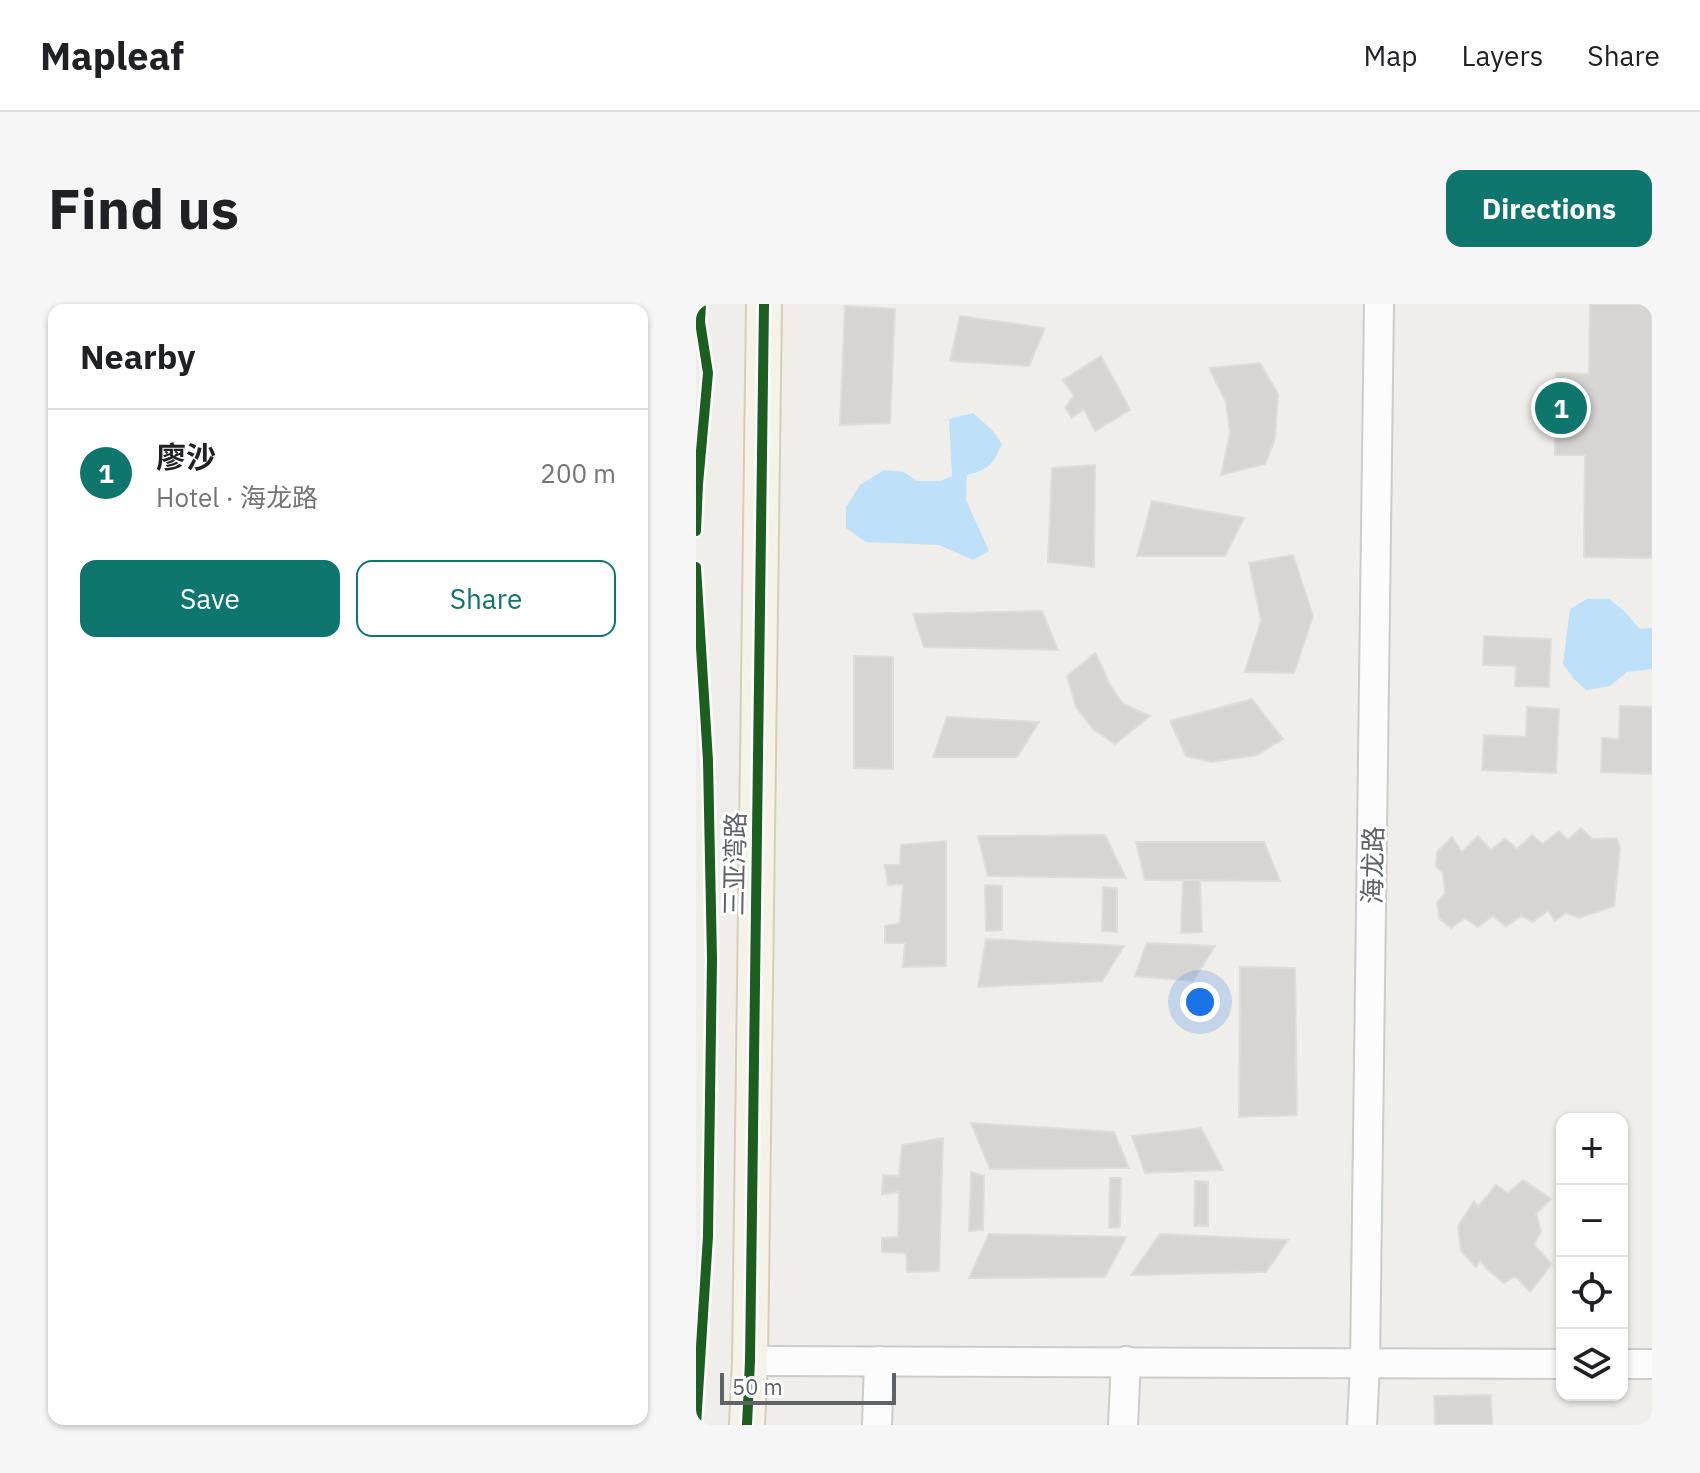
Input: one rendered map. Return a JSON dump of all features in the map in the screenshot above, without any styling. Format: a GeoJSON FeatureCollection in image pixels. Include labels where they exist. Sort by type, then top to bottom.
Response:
{"type":"FeatureCollection","features":[{"type":"Feature","properties":{"kind":"main road","name":"三亚湾路"},"geometry":{"type":"LineString","coordinates":[[747,1425],[764,304]]}},
{"type":"Feature","properties":{"kind":"street","name":"海龙路"},"geometry":{"type":"LineString","coordinates":[[1362,1425],[1379,304]]}},
{"type":"Feature","properties":{"kind":"street"},"geometry":{"type":"LineString","coordinates":[[750,1361],[1556,1364]]}},
{"type":"Feature","properties":{"kind":"street"},"geometry":{"type":"LineString","coordinates":[[877,1425],[879,1361]]}},
{"type":"Feature","properties":{"kind":"street"},"geometry":{"type":"LineString","coordinates":[[1123,1425],[1126,1361]]}},
{"type":"Feature","properties":{"kind":"street"},"geometry":{"type":"LineString","coordinates":[[1628,1364],[1652,1364]]}},
{"type":"Feature","properties":{"kind":"water"},"geometry":{"type":"Polygon","coordinates":[[[973,413],[1002,444],[989,465],[967,475],[966,500],[989,551],[973,560],[939,545],[866,542],[846,528],[846,507],[860,485],[884,470],[904,472],[917,481],[940,481],[952,476],[949,419],[973,413]]]}},
{"type":"Feature","properties":{"kind":"water"},"geometry":{"type":"Polygon","coordinates":[[[1587,599],[1609,599],[1640,629],[1652,628],[1652,669],[1627,672],[1610,686],[1586,690],[1574,679],[1563,664],[1570,609],[1587,599]]]}},
{"type":"Feature","properties":{"kind":"building"},"geometry":{"type":"Polygon","coordinates":[[[1590,304],[1652,304],[1652,558],[1584,557],[1585,455],[1555,455],[1556,373],[1589,374],[1590,304]]]}},
{"type":"Feature","properties":{"kind":"building"},"geometry":{"type":"Polygon","coordinates":[[[845,306],[895,309],[890,423],[840,425],[845,306]]]}},
{"type":"Feature","properties":{"kind":"building"},"geometry":{"type":"Polygon","coordinates":[[[960,316],[1045,328],[1029,366],[950,361],[960,316]]]}},
{"type":"Feature","properties":{"kind":"building"},"geometry":{"type":"Polygon","coordinates":[[[1101,356],[1130,410],[1095,431],[1084,409],[1072,418],[1065,407],[1074,396],[1063,380],[1101,356]]]}},
{"type":"Feature","properties":{"kind":"building"},"geometry":{"type":"Polygon","coordinates":[[[1260,363],[1278,394],[1275,439],[1265,464],[1221,475],[1230,432],[1226,402],[1209,368],[1260,363]]]}},
{"type":"Feature","properties":{"kind":"building"},"geometry":{"type":"Polygon","coordinates":[[[1095,465],[1094,567],[1048,562],[1052,468],[1095,465]]]}},
{"type":"Feature","properties":{"kind":"building"},"geometry":{"type":"Polygon","coordinates":[[[1152,501],[1244,518],[1225,556],[1137,556],[1152,501]]]}},
{"type":"Feature","properties":{"kind":"building"},"geometry":{"type":"Polygon","coordinates":[[[1293,555],[1313,616],[1294,673],[1245,672],[1261,620],[1249,563],[1293,555]]]}},
{"type":"Feature","properties":{"kind":"building"},"geometry":{"type":"Polygon","coordinates":[[[1042,611],[1058,650],[924,647],[913,614],[1042,611]]]}},
{"type":"Feature","properties":{"kind":"building"},"geometry":{"type":"Polygon","coordinates":[[[1484,636],[1551,639],[1549,687],[1515,686],[1516,666],[1483,665],[1484,636]]]}},
{"type":"Feature","properties":{"kind":"building"},"geometry":{"type":"Polygon","coordinates":[[[1095,653],[1123,704],[1150,716],[1115,744],[1093,729],[1076,707],[1067,676],[1095,653]]]}},
{"type":"Feature","properties":{"kind":"building"},"geometry":{"type":"Polygon","coordinates":[[[854,656],[893,657],[893,769],[854,768],[854,656]]]}},
{"type":"Feature","properties":{"kind":"building"},"geometry":{"type":"Polygon","coordinates":[[[1252,699],[1283,739],[1257,755],[1211,762],[1186,756],[1170,721],[1252,699]]]}},
{"type":"Feature","properties":{"kind":"building"},"geometry":{"type":"Polygon","coordinates":[[[1620,706],[1652,707],[1652,774],[1601,772],[1602,738],[1619,739],[1620,706]]]}},
{"type":"Feature","properties":{"kind":"building"},"geometry":{"type":"Polygon","coordinates":[[[1527,707],[1559,709],[1556,773],[1482,770],[1484,735],[1526,737],[1527,707]]]}},
{"type":"Feature","properties":{"kind":"building"},"geometry":{"type":"Polygon","coordinates":[[[947,717],[1039,722],[1017,757],[933,757],[947,717]]]}},
{"type":"Feature","properties":{"kind":"building"},"geometry":{"type":"Polygon","coordinates":[[[1581,828],[1592,839],[1617,838],[1620,848],[1614,906],[1579,918],[1566,913],[1555,921],[1548,910],[1533,922],[1521,916],[1506,927],[1493,916],[1478,927],[1465,918],[1451,928],[1439,918],[1437,902],[1445,894],[1443,873],[1436,866],[1437,852],[1452,837],[1462,852],[1478,836],[1491,850],[1505,838],[1517,849],[1532,835],[1543,844],[1559,831],[1568,840],[1581,828]]]}},
{"type":"Feature","properties":{"kind":"building"},"geometry":{"type":"Polygon","coordinates":[[[1105,835],[1126,878],[988,876],[978,836],[1105,835]]]}},
{"type":"Feature","properties":{"kind":"building"},"geometry":{"type":"Polygon","coordinates":[[[946,841],[946,966],[903,967],[905,943],[885,943],[885,926],[900,923],[903,884],[888,885],[885,865],[900,865],[901,845],[946,841]]]}},
{"type":"Feature","properties":{"kind":"building"},"geometry":{"type":"Polygon","coordinates":[[[1136,842],[1264,842],[1280,881],[1145,880],[1136,842]]]}},
{"type":"Feature","properties":{"kind":"building"},"geometry":{"type":"Polygon","coordinates":[[[1183,880],[1200,880],[1202,932],[1181,933],[1183,880]]]}},
{"type":"Feature","properties":{"kind":"building"},"geometry":{"type":"Polygon","coordinates":[[[985,885],[1002,886],[1002,930],[986,931],[985,885]]]}},
{"type":"Feature","properties":{"kind":"building"},"geometry":{"type":"Polygon","coordinates":[[[1103,887],[1117,888],[1117,932],[1102,931],[1103,887]]]}},
{"type":"Feature","properties":{"kind":"building"},"geometry":{"type":"Polygon","coordinates":[[[986,939],[1124,946],[1102,981],[978,987],[986,939]]]}},
{"type":"Feature","properties":{"kind":"building"},"geometry":{"type":"Polygon","coordinates":[[[1147,943],[1215,946],[1193,981],[1135,976],[1147,943]]]}},
{"type":"Feature","properties":{"kind":"building"},"geometry":{"type":"Polygon","coordinates":[[[1240,967],[1295,968],[1297,1115],[1239,1117],[1240,967]]]}},
{"type":"Feature","properties":{"kind":"building"},"geometry":{"type":"Polygon","coordinates":[[[971,1123],[1114,1132],[1129,1168],[990,1169],[971,1123]]]}},
{"type":"Feature","properties":{"kind":"building"},"geometry":{"type":"Polygon","coordinates":[[[1201,1128],[1223,1170],[1145,1173],[1132,1136],[1201,1128]]]}},
{"type":"Feature","properties":{"kind":"building"},"geometry":{"type":"Polygon","coordinates":[[[943,1138],[939,1271],[907,1272],[906,1253],[882,1252],[882,1238],[898,1237],[899,1192],[882,1194],[883,1175],[899,1176],[902,1145],[943,1138]]]}},
{"type":"Feature","properties":{"kind":"building"},"geometry":{"type":"Polygon","coordinates":[[[971,1172],[984,1176],[983,1230],[969,1231],[971,1172]]]}},
{"type":"Feature","properties":{"kind":"building"},"geometry":{"type":"Polygon","coordinates":[[[1110,1178],[1121,1178],[1120,1227],[1109,1228],[1110,1178]]]}},
{"type":"Feature","properties":{"kind":"building"},"geometry":{"type":"Polygon","coordinates":[[[1523,1180],[1551,1199],[1536,1214],[1541,1231],[1534,1245],[1552,1264],[1530,1292],[1515,1276],[1504,1283],[1480,1260],[1476,1267],[1461,1251],[1458,1226],[1474,1201],[1478,1207],[1496,1185],[1508,1193],[1523,1180]]]}},
{"type":"Feature","properties":{"kind":"building"},"geometry":{"type":"Polygon","coordinates":[[[1195,1181],[1208,1182],[1208,1226],[1194,1226],[1195,1181]]]}},
{"type":"Feature","properties":{"kind":"building"},"geometry":{"type":"Polygon","coordinates":[[[989,1234],[1126,1237],[1105,1277],[969,1278],[989,1234]]]}},
{"type":"Feature","properties":{"kind":"building"},"geometry":{"type":"Polygon","coordinates":[[[1160,1234],[1288,1240],[1266,1272],[1131,1275],[1160,1234]]]}},
{"type":"Feature","properties":{"kind":"building"},"geometry":{"type":"Polygon","coordinates":[[[1491,1395],[1492,1425],[1435,1425],[1434,1396],[1491,1395]]]}},
{"type":"Feature","properties":{"kind":"cycle path"},"geometry":{"type":"LineString","coordinates":[[696,531],[708,373],[700,322],[701,304]]}},
{"type":"Feature","properties":{"kind":"cycle path"},"geometry":{"type":"LineString","coordinates":[[747,1425],[764,304]]}},
{"type":"Feature","properties":{"kind":"cycle path"},"geometry":{"type":"LineString","coordinates":[[696,567],[708,761],[712,959],[708,1236],[696,1425]]}},
{"type":"Feature","properties":{"kind":"place","name":"廖沙"},"geometry":{"type":"Point","coordinates":[1561,408]}}]}
